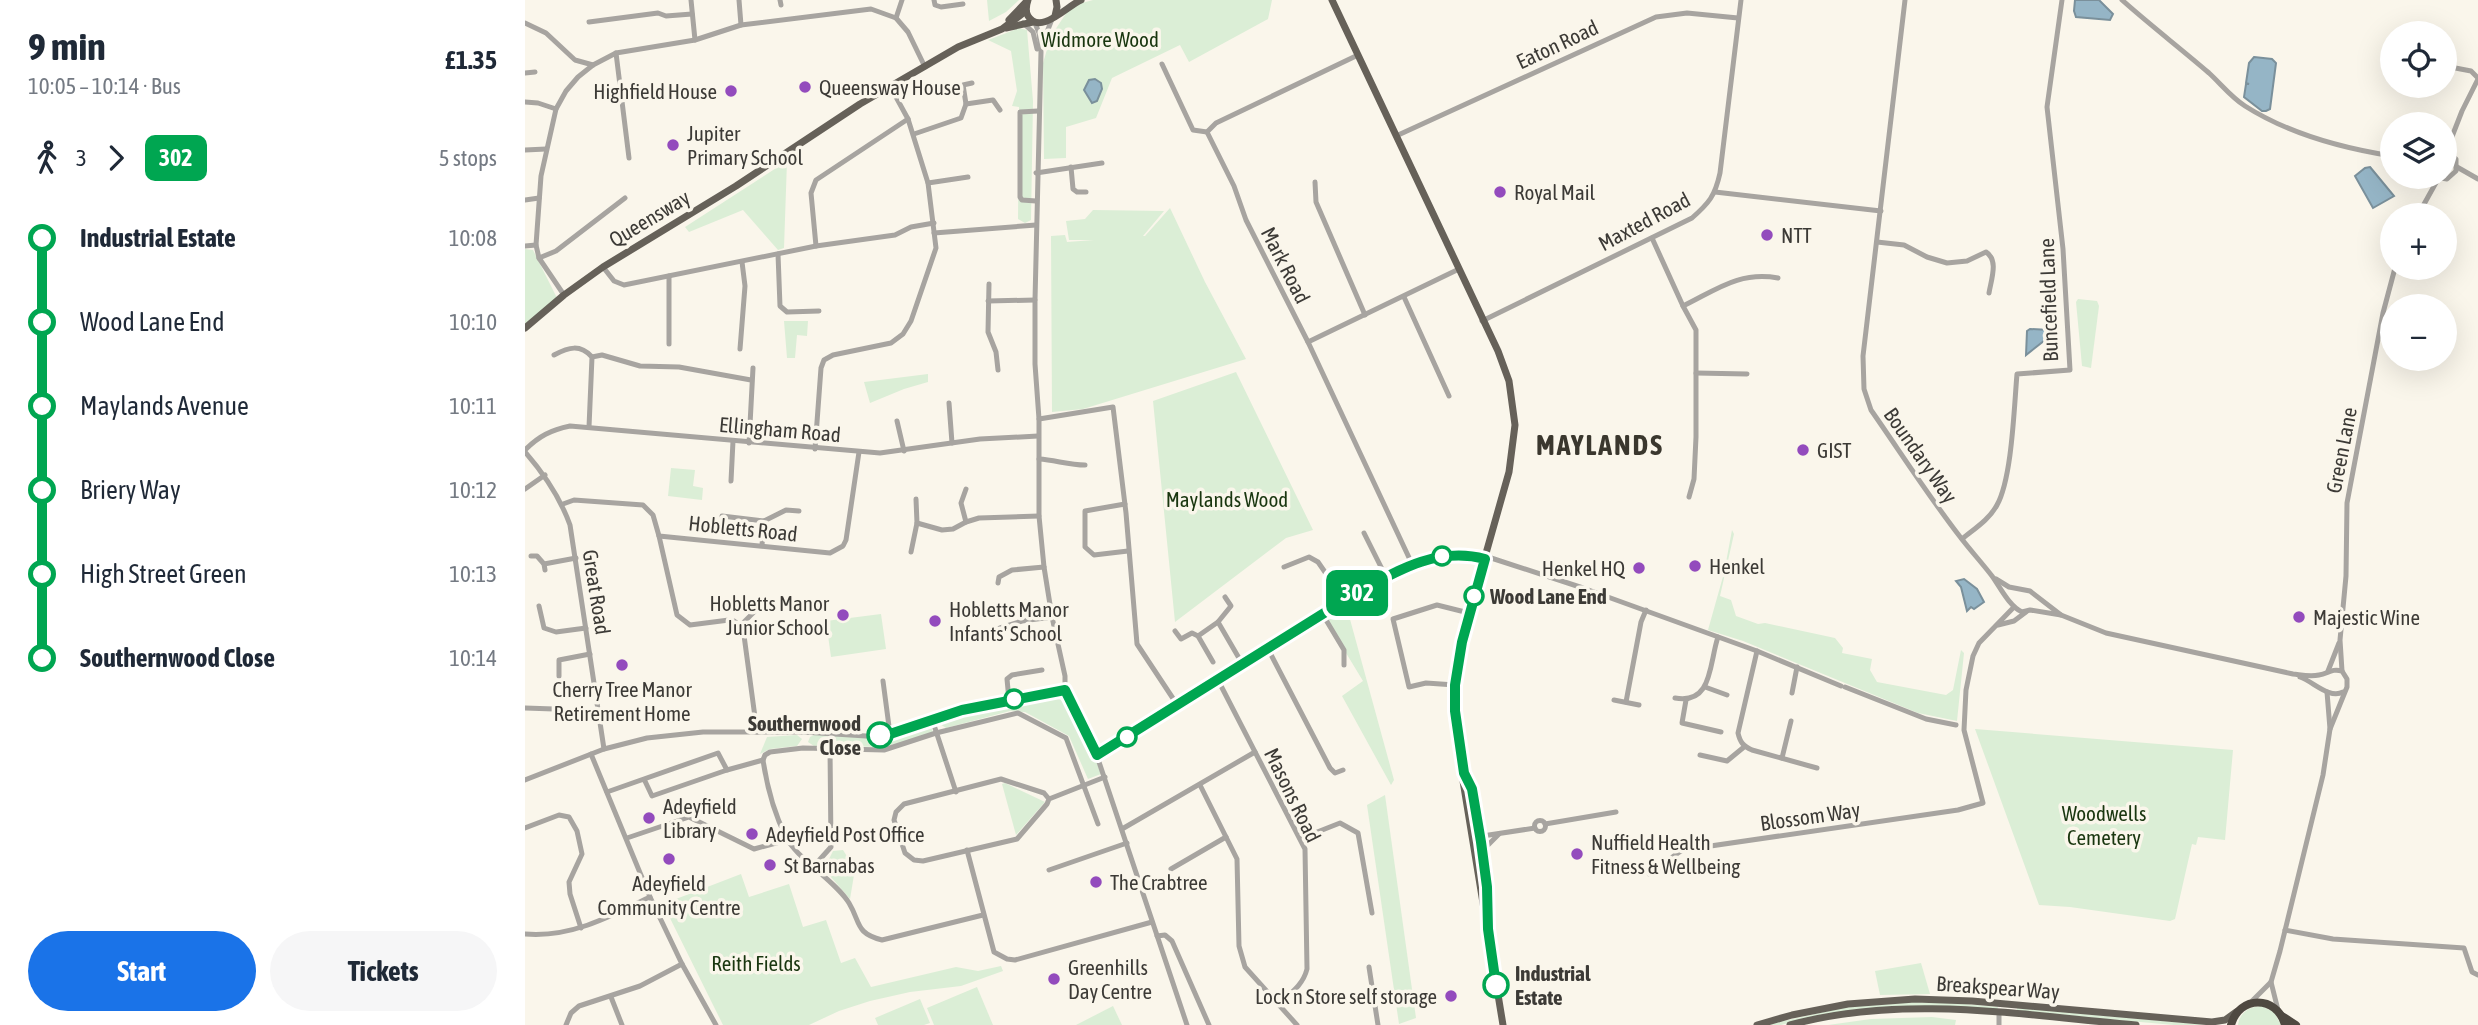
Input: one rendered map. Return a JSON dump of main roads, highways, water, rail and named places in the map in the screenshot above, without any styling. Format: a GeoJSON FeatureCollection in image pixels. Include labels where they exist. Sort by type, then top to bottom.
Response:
{"type":"FeatureCollection","features":[{"type":"Feature","properties":{"kind":"highway"},"geometry":{"type":"LineString","coordinates":[[2231,1025],[2237,1012],[2250,1003],[2266,1003],[2296,1025]]}},
{"type":"Feature","properties":{"kind":"main road"},"geometry":{"type":"LineString","coordinates":[[1028,0],[1026,11],[1034,22]]}},
{"type":"Feature","properties":{"kind":"main road","name":"Queensway"},"geometry":{"type":"LineString","coordinates":[[1002,29],[1028,0]]}},
{"type":"Feature","properties":{"kind":"main road"},"geometry":{"type":"LineString","coordinates":[[1053,18],[1056,4],[1068,0]]}},
{"type":"Feature","properties":{"kind":"main road","name":"Queensway"},"geometry":{"type":"LineString","coordinates":[[1002,29],[1023,23],[1044,23],[1081,0]]}},
{"type":"Feature","properties":{"kind":"main road"},"geometry":{"type":"LineString","coordinates":[[1332,0],[1506,370],[1515,425],[1509,472],[1469,613],[1455,685],[1456,725],[1468,806],[1483,858],[1487,887],[1488,929]]}},
{"type":"Feature","properties":{"kind":"main road","name":"Queensway"},"geometry":{"type":"LineString","coordinates":[[525,328],[563,295],[603,267],[736,186],[890,86],[940,59],[984,40],[1026,11]]}},
{"type":"Feature","properties":{"kind":"main road"},"geometry":{"type":"LineString","coordinates":[[1464,773],[1472,789],[1478,874],[1503,1025]]}},
{"type":"Feature","properties":{"kind":"main road"},"geometry":{"type":"LineString","coordinates":[[1468,806],[1472,789]]}},
{"type":"Feature","properties":{"kind":"main road"},"geometry":{"type":"LineString","coordinates":[[1478,874],[1481,872],[1483,858]]}},
{"type":"Feature","properties":{"kind":"main road","name":"Breakspear Way"},"geometry":{"type":"LineString","coordinates":[[1757,1025],[1848,1004],[1915,999],[1972,1001],[2212,1022],[2225,1020],[2237,1012]]}},
{"type":"Feature","properties":{"kind":"main road","name":"Breakspear Way"},"geometry":{"type":"LineString","coordinates":[[1790,1025],[1881,1009],[1936,1008],[2136,1025]]}},
{"type":"Feature","properties":{"kind":"water"},"geometry":{"type":"Polygon","coordinates":[[[2075,0],[2099,0],[2113,14],[2110,20],[2076,17],[2075,0]]]}},
{"type":"Feature","properties":{"kind":"water"},"geometry":{"type":"Polygon","coordinates":[[[2254,57],[2272,59],[2276,63],[2270,109],[2266,111],[2262,111],[2244,97],[2246,84],[2249,84],[2246,83],[2249,63],[2254,57]]]}},
{"type":"Feature","properties":{"kind":"water"},"geometry":{"type":"Polygon","coordinates":[[[1095,79],[1101,83],[1102,89],[1097,101],[1092,103],[1084,90],[1089,80],[1095,79]]]}},
{"type":"Feature","properties":{"kind":"water"},"geometry":{"type":"Polygon","coordinates":[[[2370,167],[2380,179],[2380,189],[2388,189],[2394,196],[2373,208],[2355,176],[2370,167]]]}},
{"type":"Feature","properties":{"kind":"water"},"geometry":{"type":"Polygon","coordinates":[[[2050,330],[2054,333],[2026,355],[2027,331],[2050,330]]]}},
{"type":"Feature","properties":{"kind":"water"},"geometry":{"type":"Polygon","coordinates":[[[1964,579],[1977,589],[1984,602],[1967,611],[1961,587],[1956,581],[1964,579]]]}},
{"type":"Feature","properties":{"kind":"place","name":"Queensway House"},"geometry":{"type":"Point","coordinates":[805,87]}},
{"type":"Feature","properties":{"kind":"place","name":"Highfield House"},"geometry":{"type":"Point","coordinates":[731,91]}},
{"type":"Feature","properties":{"kind":"place","name":"Jupiter Primary School"},"geometry":{"type":"Point","coordinates":[673,145]}},
{"type":"Feature","properties":{"kind":"place","name":"Royal Mail"},"geometry":{"type":"Point","coordinates":[1500,192]}},
{"type":"Feature","properties":{"kind":"place","name":"NTT"},"geometry":{"type":"Point","coordinates":[1767,235]}},
{"type":"Feature","properties":{"kind":"place","name":"GIST"},"geometry":{"type":"Point","coordinates":[1803,450]}},
{"type":"Feature","properties":{"kind":"place","name":"Henkel"},"geometry":{"type":"Point","coordinates":[1695,566]}},
{"type":"Feature","properties":{"kind":"place","name":"Henkel HQ"},"geometry":{"type":"Point","coordinates":[1639,568]}},
{"type":"Feature","properties":{"kind":"place","name":"Wood Lane End"},"geometry":{"type":"Point","coordinates":[1474,596]}},
{"type":"Feature","properties":{"kind":"place","name":"Hobletts Manor Junior School"},"geometry":{"type":"Point","coordinates":[843,615]}},
{"type":"Feature","properties":{"kind":"place","name":"Majestic Wine"},"geometry":{"type":"Point","coordinates":[2299,617]}},
{"type":"Feature","properties":{"kind":"place","name":"Hobletts Manor Infants' School"},"geometry":{"type":"Point","coordinates":[935,621]}},
{"type":"Feature","properties":{"kind":"place","name":"Cherry Tree Manor Retirement Home"},"geometry":{"type":"Point","coordinates":[622,665]}},
{"type":"Feature","properties":{"kind":"place","name":"Southernwood Close"},"geometry":{"type":"Point","coordinates":[880,735]}},
{"type":"Feature","properties":{"kind":"place","name":"Adeyfield Library"},"geometry":{"type":"Point","coordinates":[649,818]}},
{"type":"Feature","properties":{"kind":"place","name":"Adeyfield Post Office"},"geometry":{"type":"Point","coordinates":[752,834]}},
{"type":"Feature","properties":{"kind":"place","name":"Nuffield Health Fitness & Wellbeing"},"geometry":{"type":"Point","coordinates":[1577,854]}},
{"type":"Feature","properties":{"kind":"place","name":"Adeyfield Community Centre"},"geometry":{"type":"Point","coordinates":[669,859]}},
{"type":"Feature","properties":{"kind":"place","name":"St Barnabas"},"geometry":{"type":"Point","coordinates":[770,865]}},
{"type":"Feature","properties":{"kind":"place","name":"The Crabtree"},"geometry":{"type":"Point","coordinates":[1096,882]}},
{"type":"Feature","properties":{"kind":"place","name":"Greenhills Day Centre"},"geometry":{"type":"Point","coordinates":[1054,979]}},
{"type":"Feature","properties":{"kind":"place","name":"Industrial Estate"},"geometry":{"type":"Point","coordinates":[1496,985]}},
{"type":"Feature","properties":{"kind":"place","name":"Lock n Store self storage"},"geometry":{"type":"Point","coordinates":[1451,996]}},
{"type":"Feature","properties":{"kind":"district","name":"MAYLANDS"},"geometry":{"type":"Point","coordinates":[1600,445]}},
{"type":"Feature","properties":{"kind":"park label","name":"Widmore Wood"},"geometry":{"type":"Point","coordinates":[1100,39]}},
{"type":"Feature","properties":{"kind":"park label","name":"Maylands Wood"},"geometry":{"type":"Point","coordinates":[1227,499]}},
{"type":"Feature","properties":{"kind":"park label","name":"Woodwells Cemetery"},"geometry":{"type":"Point","coordinates":[2104,825]}},
{"type":"Feature","properties":{"kind":"park label","name":"Reith Fields"},"geometry":{"type":"Point","coordinates":[756,963]}}]}
